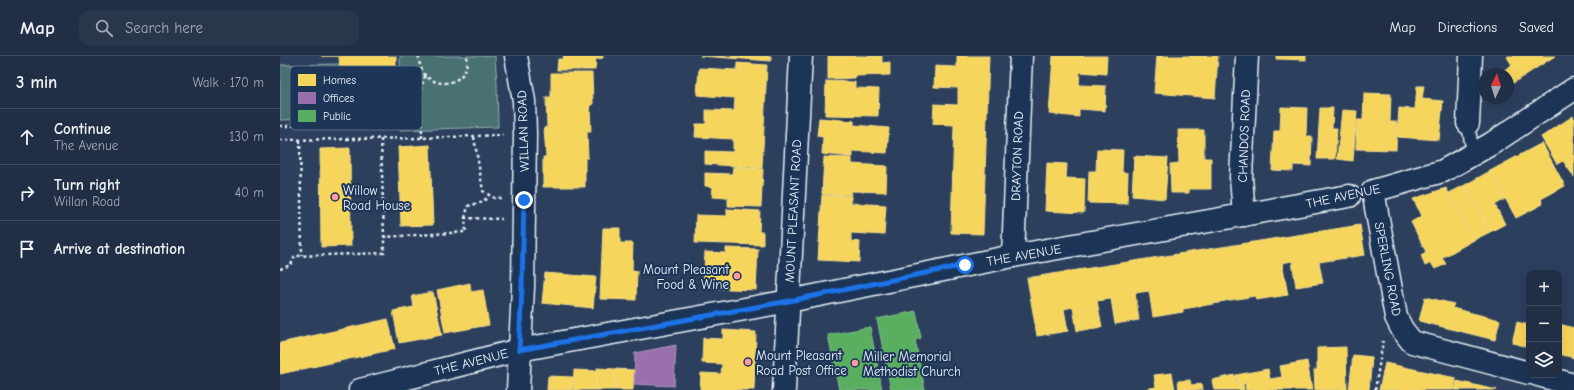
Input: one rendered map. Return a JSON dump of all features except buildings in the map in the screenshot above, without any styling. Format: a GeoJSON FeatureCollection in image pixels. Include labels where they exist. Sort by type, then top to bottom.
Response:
{"type":"FeatureCollection","features":[{"type":"Feature","properties":{"kind":"street","name":"WILLAN ROAD"},"geometry":{"type":"LineString","coordinates":[[516,56],[524,101],[525,134],[518,390]]}},
{"type":"Feature","properties":{"kind":"street","name":"MOUNT PLEASANT ROAD"},"geometry":{"type":"LineString","coordinates":[[784,390],[801,56]]}},
{"type":"Feature","properties":{"kind":"street","name":"DRAYTON ROAD"},"geometry":{"type":"LineString","coordinates":[[1013,256],[1021,56]]}},
{"type":"Feature","properties":{"kind":"street","name":"CHANDOS ROAD"},"geometry":{"type":"LineString","coordinates":[[1244,216],[1241,177],[1247,56]]}},
{"type":"Feature","properties":{"kind":"street"},"geometry":{"type":"LineString","coordinates":[[1468,123],[1471,56]]}},
{"type":"Feature","properties":{"kind":"street","name":"THE AVENUE"},"geometry":{"type":"LineString","coordinates":[[1373,191],[1443,171],[1477,153],[1574,89]]}},
{"type":"Feature","properties":{"kind":"street","name":"SPERLING ROAD"},"geometry":{"type":"LineString","coordinates":[[1373,191],[1396,317],[1402,329],[1412,342],[1526,372]]}},
{"type":"Feature","properties":{"kind":"street","name":"THE AVENUE"},"geometry":{"type":"LineString","coordinates":[[360,390],[519,350],[789,301],[1013,256],[1244,216],[1349,196]]}},
{"type":"Feature","properties":{"kind":"street"},"geometry":{"type":"LineString","coordinates":[[1549,378],[1574,385]]}},
{"type":"Feature","properties":{"kind":"lane"},"geometry":{"type":"LineString","coordinates":[[1468,123],[1471,142],[1477,153]]}},
{"type":"Feature","properties":{"kind":"lane","name":"THE AVENUE"},"geometry":{"type":"LineString","coordinates":[[1349,196],[1373,191]]}},
{"type":"Feature","properties":{"kind":"path"},"geometry":{"type":"LineString","coordinates":[[419,56],[420,66]]}},
{"type":"Feature","properties":{"kind":"path"},"geometry":{"type":"LineString","coordinates":[[422,71],[432,81],[440,84],[449,83],[457,80],[463,74],[467,67],[467,56]]}},
{"type":"Feature","properties":{"kind":"path"},"geometry":{"type":"LineString","coordinates":[[422,86],[426,76]]}},
{"type":"Feature","properties":{"kind":"path"},"geometry":{"type":"LineString","coordinates":[[280,126],[290,126]]}},
{"type":"Feature","properties":{"kind":"path"},"geometry":{"type":"LineString","coordinates":[[422,130],[422,138]]}},
{"type":"Feature","properties":{"kind":"path"},"geometry":{"type":"LineString","coordinates":[[280,140],[474,137],[525,134]]}},
{"type":"Feature","properties":{"kind":"path"},"geometry":{"type":"LineString","coordinates":[[474,137],[483,191],[494,198],[524,210]]}},
{"type":"Feature","properties":{"kind":"path"},"geometry":{"type":"LineString","coordinates":[[280,269],[291,266],[295,256],[384,252],[382,139]]}},
{"type":"Feature","properties":{"kind":"path"},"geometry":{"type":"LineString","coordinates":[[300,140],[302,255]]}},
{"type":"Feature","properties":{"kind":"path"},"geometry":{"type":"LineString","coordinates":[[384,237],[466,232],[465,218],[468,206],[483,202],[489,195]]}},
{"type":"Feature","properties":{"kind":"path"},"geometry":{"type":"LineString","coordinates":[[465,218],[524,210]]}},
{"type":"Feature","properties":{"kind":"path"},"geometry":{"type":"LineString","coordinates":[[1375,390],[1381,348],[1386,329],[1396,317]]}},
{"type":"Feature","properties":{"kind":"green space"},"geometry":{"type":"Polygon","coordinates":[[[400,56],[495,56],[498,127],[422,129],[422,66],[400,66],[400,56]]]}},
{"type":"Feature","properties":{"kind":"green space"},"geometry":{"type":"Polygon","coordinates":[[[341,64],[341,66],[290,66],[290,120],[280,120],[280,65],[341,64]]]}},
{"type":"Feature","properties":{"kind":"place","name":"Willow Road House"},"geometry":{"type":"Point","coordinates":[335,197]}},
{"type":"Feature","properties":{"kind":"place","name":"Mount Pleasant Food & Wine"},"geometry":{"type":"Point","coordinates":[737,276]}},
{"type":"Feature","properties":{"kind":"place","name":"Mount Pleasant Road Post Office"},"geometry":{"type":"Point","coordinates":[748,362]}},
{"type":"Feature","properties":{"kind":"place","name":"Miller Memorial Methodist Church"},"geometry":{"type":"Point","coordinates":[855,363]}},
{"type":"Feature","properties":{"kind":"route"},"geometry":{"type":"LineString","coordinates":[[524,200],[519,350],[789,301],[965,265]]}}]}
